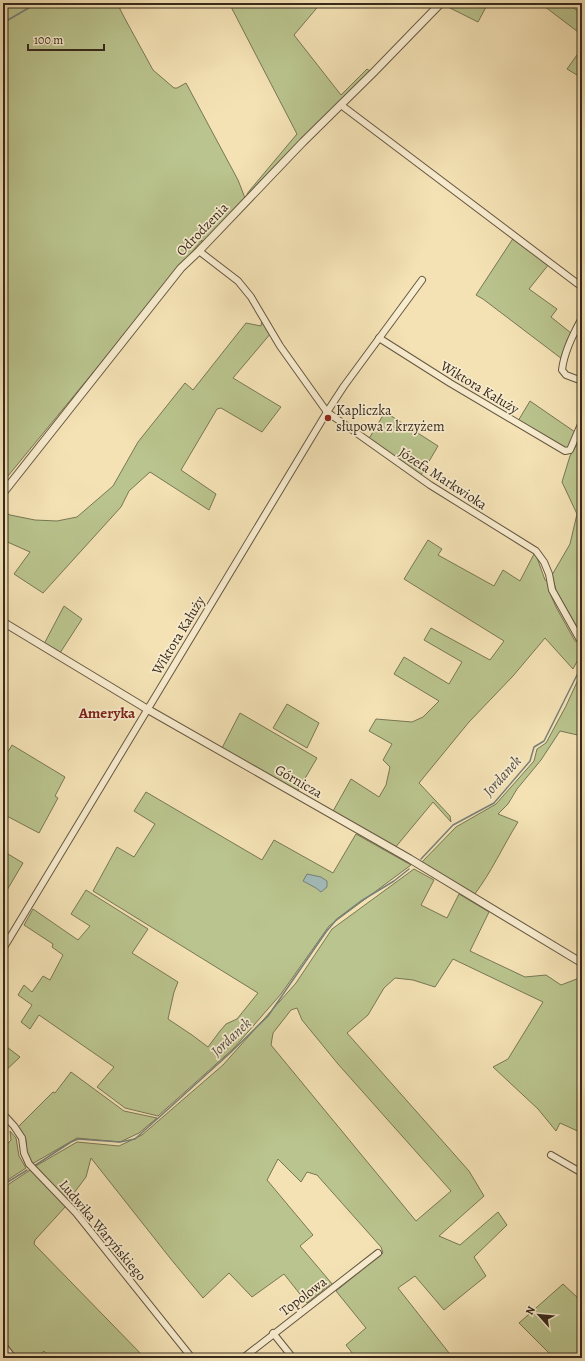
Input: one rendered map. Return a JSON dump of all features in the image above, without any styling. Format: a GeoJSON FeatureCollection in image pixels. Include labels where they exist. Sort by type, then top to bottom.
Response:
{"type":"FeatureCollection","features":[{"type":"Feature","properties":{"kind":"street","name":"Odrodzenia"},"geometry":{"type":"LineString","coordinates":[[3,493],[181,268],[441,3]]}},
{"type":"Feature","properties":{"kind":"street"},"geometry":{"type":"LineString","coordinates":[[341,105],[582,288]]}},
{"type":"Feature","properties":{"kind":"street","name":"Józefa Markwioka"},"geometry":{"type":"LineString","coordinates":[[199,251],[238,281],[251,297],[280,346],[327,412],[430,485],[536,551],[544,562],[549,574],[552,590],[578,638],[582,641]]}},
{"type":"Feature","properties":{"kind":"street","name":"Wiktora Kałuży"},"geometry":{"type":"LineString","coordinates":[[3,949],[327,412],[344,386],[422,280]]}},
{"type":"Feature","properties":{"kind":"street"},"geometry":{"type":"LineString","coordinates":[[582,318],[574,333],[562,363],[562,370],[566,375],[582,381]]}},
{"type":"Feature","properties":{"kind":"street","name":"Wiktora Kałuży"},"geometry":{"type":"LineString","coordinates":[[379,338],[450,383],[565,451],[570,450],[582,422]]}},
{"type":"Feature","properties":{"kind":"street","name":"Górnicza"},"geometry":{"type":"LineString","coordinates":[[3,622],[148,709],[410,860],[582,963]]}},
{"type":"Feature","properties":{"kind":"street","name":"Ludwika Waryńskiego"},"geometry":{"type":"LineString","coordinates":[[3,1114],[22,1138],[24,1153],[29,1164],[76,1213],[192,1358]]}},
{"type":"Feature","properties":{"kind":"street"},"geometry":{"type":"LineString","coordinates":[[551,1155],[582,1173]]}},
{"type":"Feature","properties":{"kind":"street","name":"Topolowa"},"geometry":{"type":"LineString","coordinates":[[243,1358],[273,1333],[378,1253]]}},
{"type":"Feature","properties":{"kind":"street"},"geometry":{"type":"LineString","coordinates":[[273,1333],[293,1358]]}},
{"type":"Feature","properties":{"kind":"street"},"geometry":{"type":"LineString","coordinates":[[3,1345],[13,1358]]}},
{"type":"Feature","properties":{"kind":"green space"},"geometry":{"type":"Polygon","coordinates":[[[3,3],[45,3],[45,5],[47,3],[117,3],[153,70],[174,88],[186,83],[238,180],[245,198],[201,246],[202,240],[3,482],[3,3]]]}},
{"type":"Feature","properties":{"kind":"green space"},"geometry":{"type":"Polygon","coordinates":[[[229,3],[321,3],[294,35],[341,95],[367,69],[370,71],[248,196],[247,194],[250,190],[297,134],[229,3]]]}},
{"type":"Feature","properties":{"kind":"green space"},"geometry":{"type":"Polygon","coordinates":[[[445,3],[480,3],[486,7],[478,22],[446,6],[445,3]]]}},
{"type":"Feature","properties":{"kind":"green space"},"geometry":{"type":"Polygon","coordinates":[[[540,3],[568,3],[582,15],[582,35],[540,3]]]}},
{"type":"Feature","properties":{"kind":"green space"},"geometry":{"type":"Polygon","coordinates":[[[582,48],[582,78],[567,69],[582,48]]]}},
{"type":"Feature","properties":{"kind":"green space"},"geometry":{"type":"Polygon","coordinates":[[[514,237],[549,264],[529,289],[557,309],[551,317],[571,333],[562,359],[476,295],[514,237]]]}},
{"type":"Feature","properties":{"kind":"green space"},"geometry":{"type":"Polygon","coordinates":[[[262,319],[271,333],[233,378],[281,407],[262,432],[221,408],[217,409],[181,470],[216,494],[209,510],[150,472],[129,491],[121,507],[43,593],[14,574],[30,552],[3,540],[3,511],[10,515],[35,520],[57,521],[77,517],[113,486],[138,442],[185,383],[193,390],[246,323],[261,326],[262,319]]]}},
{"type":"Feature","properties":{"kind":"green space"},"geometry":{"type":"Polygon","coordinates":[[[530,401],[575,432],[569,448],[566,449],[518,421],[530,401]]]}},
{"type":"Feature","properties":{"kind":"green space"},"geometry":{"type":"Polygon","coordinates":[[[385,412],[438,446],[421,475],[367,438],[370,437],[385,412]]]}},
{"type":"Feature","properties":{"kind":"green space"},"geometry":{"type":"Polygon","coordinates":[[[581,438],[582,636],[556,590],[552,575],[570,544],[577,514],[562,482],[570,456],[581,438]]]}},
{"type":"Feature","properties":{"kind":"green space"},"geometry":{"type":"Polygon","coordinates":[[[428,540],[442,549],[438,555],[494,586],[503,570],[520,581],[535,552],[545,580],[548,582],[549,591],[556,607],[575,641],[582,645],[582,652],[573,669],[545,638],[513,676],[469,722],[419,783],[450,816],[451,822],[433,802],[394,849],[332,813],[351,779],[379,797],[386,785],[390,767],[383,760],[392,744],[369,731],[376,719],[412,722],[423,717],[439,701],[394,674],[404,657],[449,684],[462,662],[424,640],[431,628],[490,660],[504,641],[404,579],[428,540]]]}},
{"type":"Feature","properties":{"kind":"green space"},"geometry":{"type":"Polygon","coordinates":[[[64,606],[82,619],[60,653],[44,644],[64,606]]]}},
{"type":"Feature","properties":{"kind":"green space"},"geometry":{"type":"Polygon","coordinates":[[[582,671],[582,736],[560,731],[541,760],[517,789],[508,804],[498,814],[518,822],[486,878],[474,895],[420,864],[456,827],[496,804],[534,761],[537,749],[546,743],[566,706],[582,671]]]}},
{"type":"Feature","properties":{"kind":"green space"},"geometry":{"type":"Polygon","coordinates":[[[287,704],[319,723],[307,748],[273,728],[287,704]]]}},
{"type":"Feature","properties":{"kind":"green space"},"geometry":{"type":"Polygon","coordinates":[[[240,713],[317,758],[297,792],[222,748],[240,713]]]}},
{"type":"Feature","properties":{"kind":"green space"},"geometry":{"type":"Polygon","coordinates":[[[12,745],[65,777],[55,796],[58,798],[39,833],[3,814],[3,760],[12,745]]]}},
{"type":"Feature","properties":{"kind":"green space"},"geometry":{"type":"Polygon","coordinates":[[[146,792],[262,860],[274,840],[333,873],[356,834],[411,865],[329,926],[281,994],[234,1048],[158,1116],[125,1108],[97,1087],[114,1067],[39,1015],[30,1029],[21,1022],[32,1005],[18,995],[24,985],[32,992],[43,976],[50,980],[63,955],[52,947],[53,944],[24,925],[33,909],[78,940],[90,926],[71,914],[86,890],[148,929],[132,953],[178,982],[174,992],[168,1019],[208,1047],[226,1024],[237,1019],[258,993],[93,891],[117,847],[134,857],[155,824],[134,811],[146,792]]]}},
{"type":"Feature","properties":{"kind":"green space"},"geometry":{"type":"Polygon","coordinates":[[[3,851],[23,863],[3,897],[3,851]]]}},
{"type":"Feature","properties":{"kind":"green space"},"geometry":{"type":"Polygon","coordinates":[[[414,869],[434,880],[421,905],[447,918],[459,894],[489,912],[470,951],[525,977],[546,975],[561,985],[582,977],[582,1133],[560,1123],[556,1131],[538,1109],[493,1067],[508,1059],[543,1002],[453,959],[435,987],[413,980],[395,978],[384,988],[368,1015],[347,1033],[469,1171],[484,1196],[439,1236],[460,1245],[498,1212],[507,1225],[474,1257],[486,1276],[444,1310],[415,1276],[398,1288],[453,1358],[356,1358],[346,1345],[366,1328],[336,1291],[383,1253],[381,1247],[317,1175],[307,1172],[301,1182],[278,1159],[267,1180],[313,1235],[300,1246],[333,1285],[328,1286],[307,1303],[284,1274],[252,1297],[229,1273],[203,1298],[91,1158],[86,1177],[68,1201],[34,1167],[77,1142],[119,1146],[142,1135],[223,1065],[296,983],[332,929],[414,869]],[[297,1008],[291,1010],[273,1033],[271,1045],[416,1221],[451,1191],[338,1064],[302,1020],[297,1008]]]}},
{"type":"Feature","properties":{"kind":"green space"},"geometry":{"type":"Polygon","coordinates":[[[3,1044],[20,1057],[3,1073],[3,1044]]]}},
{"type":"Feature","properties":{"kind":"green space"},"geometry":{"type":"Polygon","coordinates":[[[71,1072],[124,1111],[157,1118],[139,1133],[120,1142],[77,1138],[32,1164],[27,1154],[26,1140],[18,1127],[53,1092],[55,1093],[71,1072]]]}},
{"type":"Feature","properties":{"kind":"green space"},"geometry":{"type":"Polygon","coordinates":[[[10,1131],[16,1138],[19,1156],[26,1168],[3,1183],[3,1149],[11,1140],[10,1131]]]}},
{"type":"Feature","properties":{"kind":"green space"},"geometry":{"type":"Polygon","coordinates":[[[30,1170],[66,1206],[35,1240],[34,1244],[143,1356],[141,1358],[49,1358],[44,1351],[36,1358],[17,1358],[3,1340],[3,1188],[30,1170]]]}},
{"type":"Feature","properties":{"kind":"green space"},"geometry":{"type":"Polygon","coordinates":[[[563,1284],[579,1299],[582,1292],[582,1358],[554,1358],[519,1323],[563,1284]]]}},
{"type":"Feature","properties":{"kind":"water"},"geometry":{"type":"Polygon","coordinates":[[[307,874],[321,877],[327,881],[327,887],[321,892],[303,881],[307,874]]]}},
{"type":"Feature","properties":{"kind":"waterway"},"geometry":{"type":"LineString","coordinates":[[3,23],[37,3]]}},
{"type":"Feature","properties":{"kind":"waterway","name":"Jordanek"},"geometry":{"type":"LineString","coordinates":[[421,859],[453,825],[494,803],[530,761],[534,747],[544,741],[582,665]]}},
{"type":"Feature","properties":{"kind":"waterway","name":"Jordanek"},"geometry":{"type":"LineString","coordinates":[[34,1166],[78,1139],[120,1142],[135,1139],[229,1054],[268,1016],[326,932],[337,919],[361,901],[394,881],[409,869]]}},
{"type":"Feature","properties":{"kind":"waterway","name":"Jordanek"},"geometry":{"type":"LineString","coordinates":[[3,1185],[27,1170]]}},
{"type":"Feature","properties":{"kind":"place","name":"Kapliczka słupowa z krzyżem"},"geometry":{"type":"Point","coordinates":[328,418]}},
{"type":"Feature","properties":{"kind":"district","name":"Ameryka"},"geometry":{"type":"Point","coordinates":[107,713]}}]}
